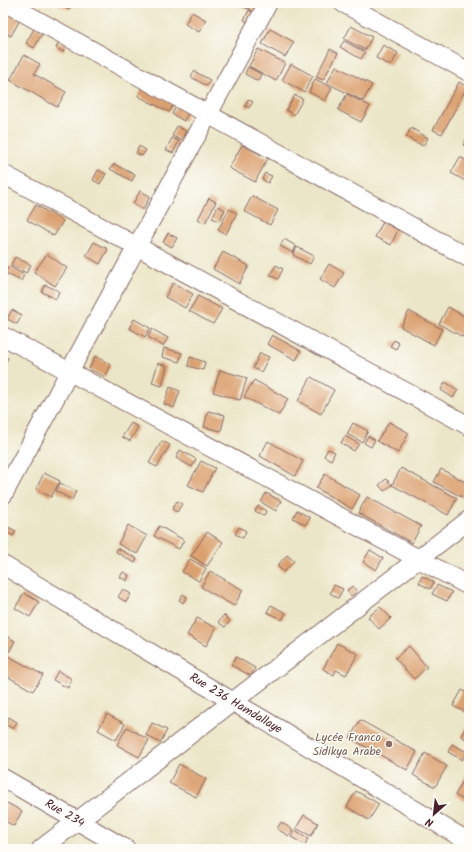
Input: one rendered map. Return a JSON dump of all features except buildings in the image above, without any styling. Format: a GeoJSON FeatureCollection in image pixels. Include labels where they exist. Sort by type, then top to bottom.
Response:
{"type":"FeatureCollection","features":[{"type":"Feature","properties":{"kind":"street"},"geometry":{"type":"LineString","coordinates":[[6,3],[469,258]]}},
{"type":"Feature","properties":{"kind":"street"},"geometry":{"type":"LineString","coordinates":[[3,495],[268,3]]}},
{"type":"Feature","properties":{"kind":"street"},"geometry":{"type":"LineString","coordinates":[[343,3],[469,72]]}},
{"type":"Feature","properties":{"kind":"street"},"geometry":{"type":"LineString","coordinates":[[3,174],[469,426]]}},
{"type":"Feature","properties":{"kind":"street"},"geometry":{"type":"LineString","coordinates":[[3,336],[469,586]]}},
{"type":"Feature","properties":{"kind":"street"},"geometry":{"type":"LineString","coordinates":[[41,849],[469,520]]}},
{"type":"Feature","properties":{"kind":"street","name":"Rue 236 Hamdallaye"},"geometry":{"type":"LineString","coordinates":[[3,565],[469,842]]}},
{"type":"Feature","properties":{"kind":"street","name":"Rue 234"},"geometry":{"type":"LineString","coordinates":[[3,778],[126,849]]}},
{"type":"Feature","properties":{"kind":"place","name":"Lycée Franco Sidikya Arabe"},"geometry":{"type":"Point","coordinates":[389,744]}}]}
